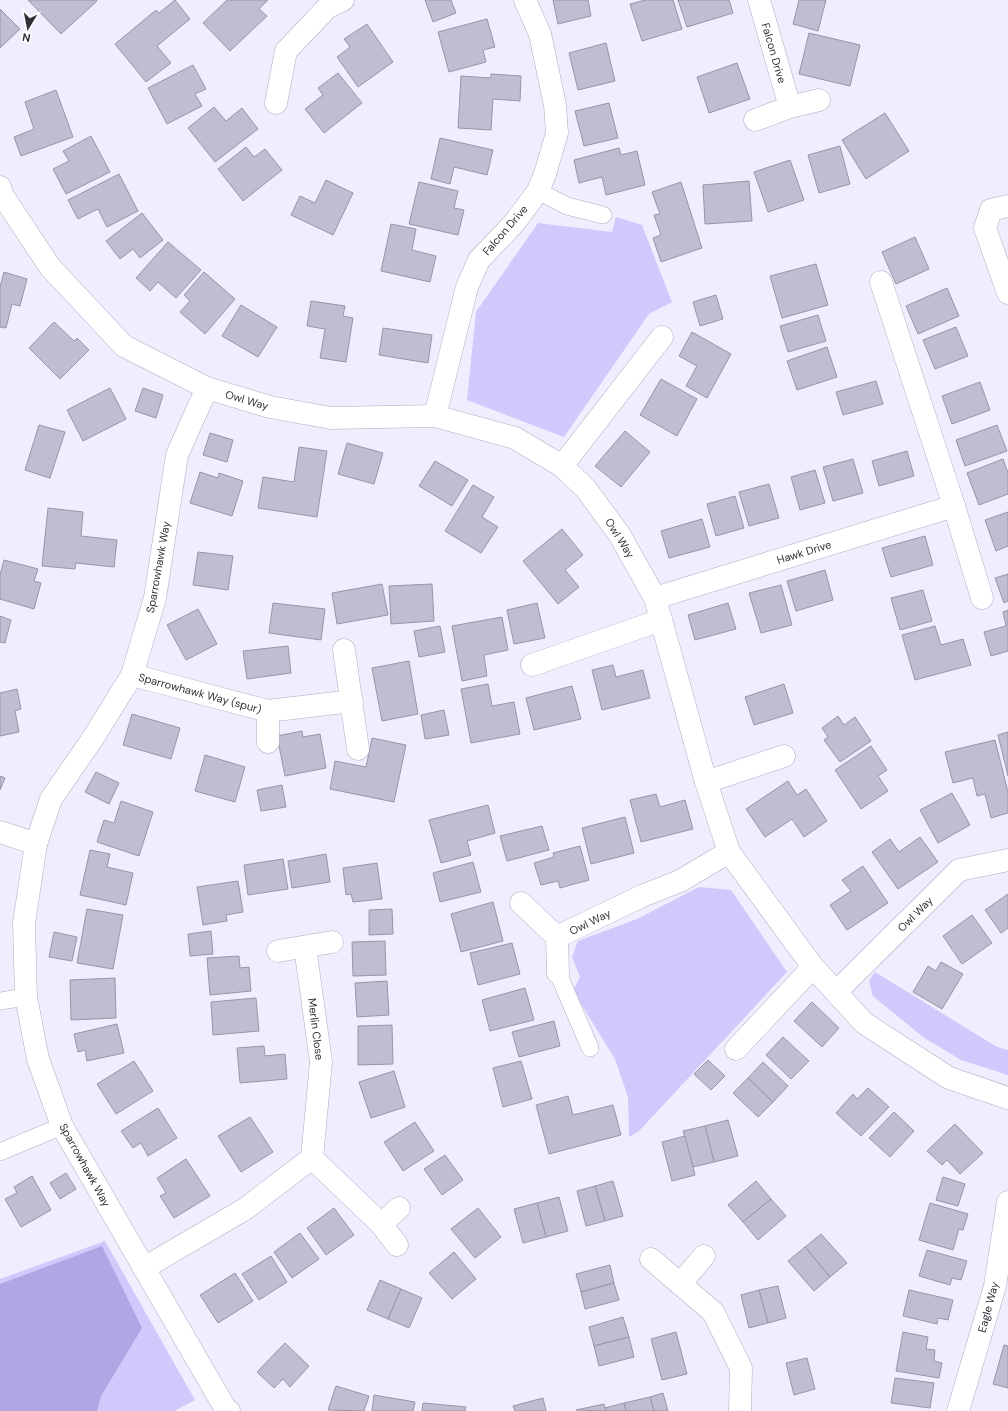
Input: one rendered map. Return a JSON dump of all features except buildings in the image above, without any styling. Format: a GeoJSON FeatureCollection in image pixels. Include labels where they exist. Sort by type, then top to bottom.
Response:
{"type":"FeatureCollection","features":[{"type":"Feature","properties":{"kind":"street"},"geometry":{"type":"LineString","coordinates":[[276,103],[286,51],[328,7],[343,0]]}},
{"type":"Feature","properties":{"kind":"street","name":"Falcon Drive"},"geometry":{"type":"LineString","coordinates":[[435,416],[467,286],[479,260],[515,222],[538,191],[545,174],[557,133],[556,106],[540,34],[525,0]]}},
{"type":"Feature","properties":{"kind":"street","name":"Falcon Drive"},"geometry":{"type":"LineString","coordinates":[[759,0],[790,107]]}},
{"type":"Feature","properties":{"kind":"street"},"geometry":{"type":"LineString","coordinates":[[755,120],[790,107],[819,100]]}},
{"type":"Feature","properties":{"kind":"street","name":"Owl Way"},"geometry":{"type":"LineString","coordinates":[[1,193],[50,267],[124,346],[207,388],[270,407],[331,418],[435,416],[514,438],[562,466],[586,489],[619,534],[655,598],[706,782],[729,852],[813,967],[864,1023],[949,1078],[1008,1098]]}},
{"type":"Feature","properties":{"kind":"street"},"geometry":{"type":"LineString","coordinates":[[1008,206],[991,210],[985,228],[1008,294]]}},
{"type":"Feature","properties":{"kind":"street"},"geometry":{"type":"LineString","coordinates":[[881,282],[954,506],[982,598]]}},
{"type":"Feature","properties":{"kind":"street"},"geometry":{"type":"LineString","coordinates":[[562,466],[662,337]]}},
{"type":"Feature","properties":{"kind":"street","name":"Sparrowhawk Way"},"geometry":{"type":"LineString","coordinates":[[207,388],[177,455],[155,598],[132,675],[93,738],[51,800],[36,844],[24,923],[26,997],[38,1059],[62,1126],[225,1408],[229,1411]]}},
{"type":"Feature","properties":{"kind":"street","name":"Hawk Drive"},"geometry":{"type":"LineString","coordinates":[[655,598],[954,506]]}},
{"type":"Feature","properties":{"kind":"street"},"geometry":{"type":"LineString","coordinates":[[532,665],[661,620]]}},
{"type":"Feature","properties":{"kind":"street"},"geometry":{"type":"LineString","coordinates":[[344,650],[358,749]]}},
{"type":"Feature","properties":{"kind":"street","name":"Sparrowhawk Way (spur)"},"geometry":{"type":"LineString","coordinates":[[132,675],[268,711],[352,701]]}},
{"type":"Feature","properties":{"kind":"street","name":"Sparrowhawk Way (spur)"},"geometry":{"type":"LineString","coordinates":[[268,711],[268,742]]}},
{"type":"Feature","properties":{"kind":"street"},"geometry":{"type":"LineString","coordinates":[[706,782],[784,756]]}},
{"type":"Feature","properties":{"kind":"street"},"geometry":{"type":"LineString","coordinates":[[0,832],[36,844]]}},
{"type":"Feature","properties":{"kind":"street","name":"Owl Way"},"geometry":{"type":"LineString","coordinates":[[557,937],[642,896],[680,881],[729,852]]}},
{"type":"Feature","properties":{"kind":"street","name":"Owl Way"},"geometry":{"type":"LineString","coordinates":[[836,992],[959,870],[1008,860]]}},
{"type":"Feature","properties":{"kind":"street","name":"Owl Way"},"geometry":{"type":"LineString","coordinates":[[521,903],[557,937],[558,973]]}},
{"type":"Feature","properties":{"kind":"street"},"geometry":{"type":"LineString","coordinates":[[278,951],[305,948],[332,942]]}},
{"type":"Feature","properties":{"kind":"street","name":"Merlin Close"},"geometry":{"type":"LineString","coordinates":[[305,948],[321,1062],[312,1158]]}},
{"type":"Feature","properties":{"kind":"street"},"geometry":{"type":"LineString","coordinates":[[736,1049],[813,967]]}},
{"type":"Feature","properties":{"kind":"street"},"geometry":{"type":"LineString","coordinates":[[144,1268],[245,1210],[312,1158],[381,1224],[397,1245]]}},
{"type":"Feature","properties":{"kind":"street","name":"Eagle Way"},"geometry":{"type":"LineString","coordinates":[[958,1411],[995,1286],[1008,1202]]}},
{"type":"Feature","properties":{"kind":"street"},"geometry":{"type":"LineString","coordinates":[[381,1224],[399,1208]]}},
{"type":"Feature","properties":{"kind":"street"},"geometry":{"type":"LineString","coordinates":[[680,1284],[704,1256]]}},
{"type":"Feature","properties":{"kind":"street"},"geometry":{"type":"LineString","coordinates":[[651,1259],[713,1312],[741,1368],[740,1411]]}},
{"type":"Feature","properties":{"kind":"lane"},"geometry":{"type":"LineString","coordinates":[[538,191],[568,206],[603,215]]}},
{"type":"Feature","properties":{"kind":"lane"},"geometry":{"type":"LineString","coordinates":[[558,973],[590,1048]]}},
{"type":"Feature","properties":{"kind":"lane"},"geometry":{"type":"LineString","coordinates":[[0,1001],[26,997]]}},
{"type":"Feature","properties":{"kind":"lane"},"geometry":{"type":"LineString","coordinates":[[0,1152],[62,1126]]}},
{"type":"Feature","properties":{"kind":"shaded area"},"geometry":{"type":"Polygon","coordinates":[[[616,217],[642,225],[672,302],[649,314],[564,437],[467,400],[476,312],[538,223],[612,232],[616,217]]]}},
{"type":"Feature","properties":{"kind":"shaded area"},"geometry":{"type":"Polygon","coordinates":[[[699,887],[731,890],[787,972],[639,1131],[629,1137],[628,1097],[615,1059],[573,991],[580,977],[572,957],[578,941],[637,919],[699,887]]]}},
{"type":"Feature","properties":{"kind":"shaded area"},"geometry":{"type":"Polygon","coordinates":[[[875,972],[997,1047],[1008,1050],[1008,1075],[961,1060],[923,1037],[873,996],[869,981],[875,972]]]}},
{"type":"Feature","properties":{"kind":"shaded area"},"geometry":{"type":"Polygon","coordinates":[[[105,1241],[195,1400],[174,1411],[0,1411],[0,1279],[105,1241]]]}},
{"type":"Feature","properties":{"kind":"shaded area"},"geometry":{"type":"Polygon","coordinates":[[[102,1246],[142,1328],[101,1396],[97,1411],[0,1411],[0,1284],[102,1246]]]}}]}
